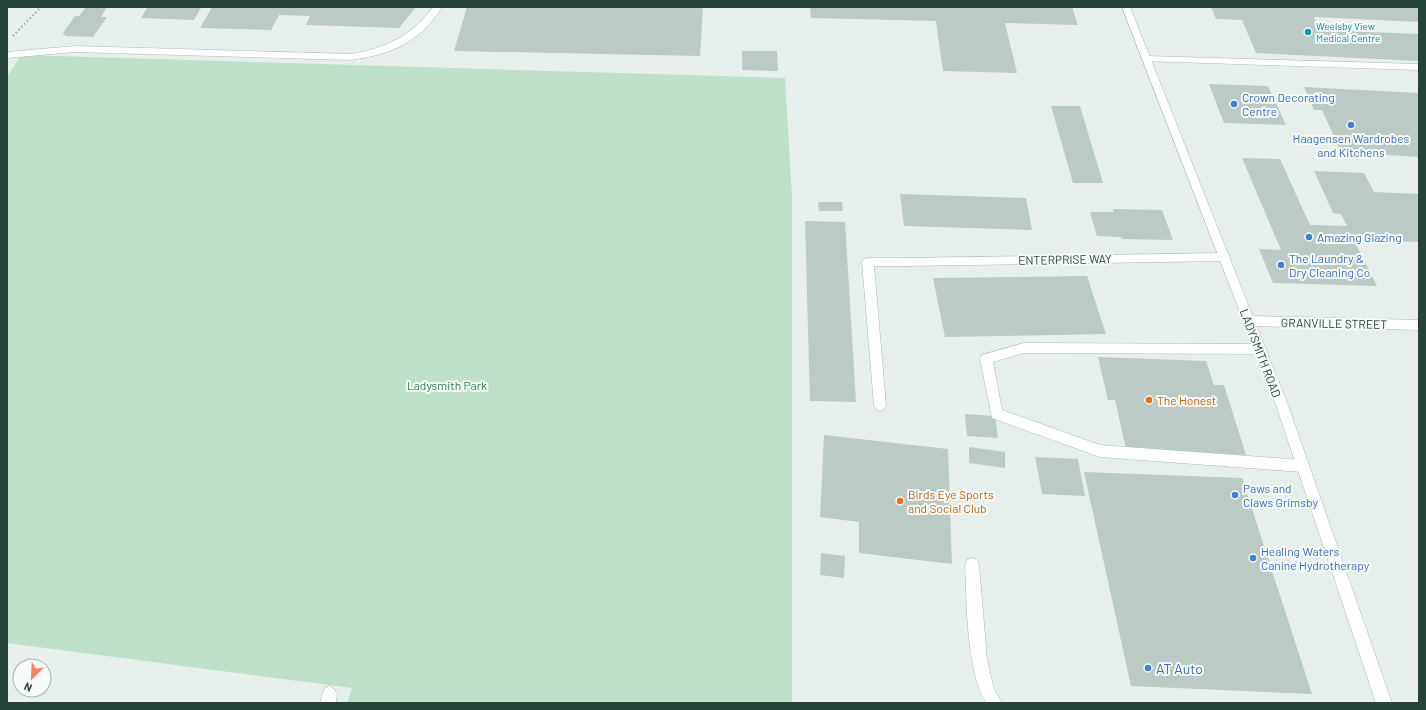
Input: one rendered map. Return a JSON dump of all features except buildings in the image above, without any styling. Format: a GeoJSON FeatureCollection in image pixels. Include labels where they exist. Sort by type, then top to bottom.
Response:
{"type":"FeatureCollection","features":[{"type":"Feature","properties":{"kind":"street"},"geometry":{"type":"LineString","coordinates":[[7,55],[75,49],[351,57],[375,54],[393,48],[408,39],[424,25],[438,7]]}},
{"type":"Feature","properties":{"kind":"street","name":"LADYSMITH ROAD"},"geometry":{"type":"LineString","coordinates":[[1126,7],[1250,321],[1384,703]]}},
{"type":"Feature","properties":{"kind":"street"},"geometry":{"type":"LineString","coordinates":[[1146,59],[1419,67]]}},
{"type":"Feature","properties":{"kind":"street","name":"ENTERPRISE WAY"},"geometry":{"type":"LineString","coordinates":[[880,405],[868,262],[1224,257]]}},
{"type":"Feature","properties":{"kind":"street","name":"GRANVILLE STREET"},"geometry":{"type":"LineString","coordinates":[[1250,321],[1419,325]]}},
{"type":"Feature","properties":{"kind":"street"},"geometry":{"type":"LineString","coordinates":[[1260,349],[1024,348],[986,359],[996,414],[1100,451],[1302,466]]}},
{"type":"Feature","properties":{"kind":"street"},"geometry":{"type":"LineString","coordinates":[[972,565],[982,676],[988,696],[994,703]]}},
{"type":"Feature","properties":{"kind":"path"},"geometry":{"type":"LineString","coordinates":[[10,41],[16,30],[37,14],[41,7]]}},
{"type":"Feature","properties":{"kind":"green space","name":"Ladysmith Park"},"geometry":{"type":"Polygon","coordinates":[[[21,55],[785,78],[792,196],[792,703],[347,703],[352,688],[7,643],[7,77],[21,55]]]}},
{"type":"Feature","properties":{"kind":"place","name":"Weelsby View Medical Centre"},"geometry":{"type":"Point","coordinates":[1308,32]}},
{"type":"Feature","properties":{"kind":"place","name":"Crown Decorating Centre"},"geometry":{"type":"Point","coordinates":[1234,104]}},
{"type":"Feature","properties":{"kind":"place","name":"Haagensen Wardrobes and Kitchens"},"geometry":{"type":"Point","coordinates":[1351,125]}},
{"type":"Feature","properties":{"kind":"place","name":"Amazing Glazing"},"geometry":{"type":"Point","coordinates":[1309,237]}},
{"type":"Feature","properties":{"kind":"place","name":"The Laundry & Dry Cleaning Co"},"geometry":{"type":"Point","coordinates":[1281,265]}},
{"type":"Feature","properties":{"kind":"place","name":"The Honest"},"geometry":{"type":"Point","coordinates":[1149,400]}},
{"type":"Feature","properties":{"kind":"place","name":"Paws and Claws Grimsby"},"geometry":{"type":"Point","coordinates":[1235,495]}},
{"type":"Feature","properties":{"kind":"place","name":"Birds Eye Sports and Social Club"},"geometry":{"type":"Point","coordinates":[900,501]}},
{"type":"Feature","properties":{"kind":"place","name":"Healing Waters Canine Hydrotherapy"},"geometry":{"type":"Point","coordinates":[1253,558]}},
{"type":"Feature","properties":{"kind":"place","name":"AT Auto"},"geometry":{"type":"Point","coordinates":[1148,668]}}]}
